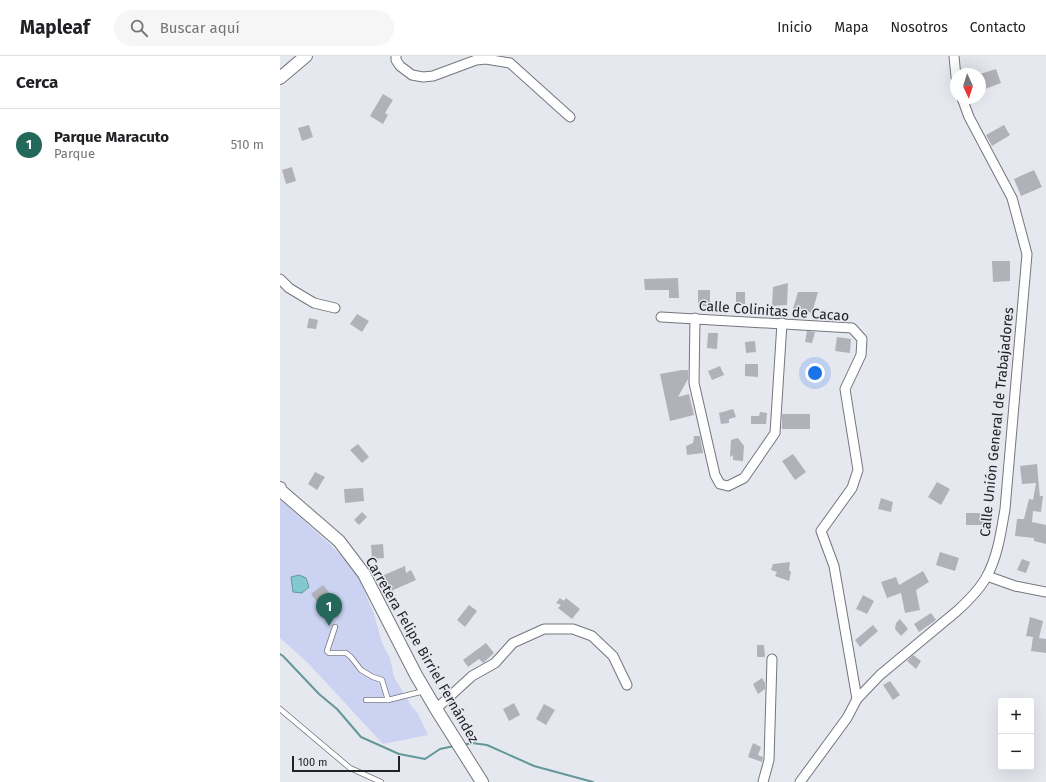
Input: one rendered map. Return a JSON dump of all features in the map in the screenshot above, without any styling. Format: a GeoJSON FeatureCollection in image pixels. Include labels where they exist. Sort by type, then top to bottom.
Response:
{"type":"FeatureCollection","features":[{"type":"Feature","properties":{"kind":"street"},"geometry":{"type":"LineString","coordinates":[[280,78],[306,56]]}},
{"type":"Feature","properties":{"kind":"street"},"geometry":{"type":"LineString","coordinates":[[396,56],[396,60],[400,66],[412,75],[423,77],[433,76],[476,60],[486,59],[510,63],[570,118]]}},
{"type":"Feature","properties":{"kind":"street"},"geometry":{"type":"LineString","coordinates":[[954,56],[955,68]]}},
{"type":"Feature","properties":{"kind":"street","name":"Calle Unión General de Trabajadores"},"geometry":{"type":"LineString","coordinates":[[800,782],[847,718],[857,699],[880,675],[957,612],[968,600],[987,576],[998,547],[1005,509],[1027,254],[1012,198],[969,117],[964,104]]}},
{"type":"Feature","properties":{"kind":"street"},"geometry":{"type":"LineString","coordinates":[[280,280],[289,288],[314,303],[334,308]]}},
{"type":"Feature","properties":{"kind":"street","name":"Calle Colinitas de Cacao"},"geometry":{"type":"LineString","coordinates":[[661,318],[695,318],[852,328],[862,339],[860,356],[845,389],[858,470],[852,488],[821,531],[834,566],[857,699]]}},
{"type":"Feature","properties":{"kind":"street"},"geometry":{"type":"LineString","coordinates":[[695,318],[694,383],[714,475],[720,484],[728,486],[744,478],[775,433],[782,323]]}},
{"type":"Feature","properties":{"kind":"street","name":"Carretera Felipe Birriel Fernández"},"geometry":{"type":"LineString","coordinates":[[280,490],[339,541],[364,574],[425,691],[482,782]]}},
{"type":"Feature","properties":{"kind":"street"},"geometry":{"type":"LineString","coordinates":[[987,576],[1015,586],[1046,592]]}},
{"type":"Feature","properties":{"kind":"street"},"geometry":{"type":"LineString","coordinates":[[436,709],[472,676],[495,663],[513,643],[544,629],[573,629],[592,636],[613,656],[627,685]]}},
{"type":"Feature","properties":{"kind":"street"},"geometry":{"type":"LineString","coordinates":[[763,782],[769,760],[772,659]]}},
{"type":"Feature","properties":{"kind":"lane"},"geometry":{"type":"LineString","coordinates":[[335,627],[326,651],[329,653],[346,653],[351,656],[361,670],[382,680],[388,700]]}},
{"type":"Feature","properties":{"kind":"lane"},"geometry":{"type":"LineString","coordinates":[[366,700],[388,700],[425,691]]}},
{"type":"Feature","properties":{"kind":"lane"},"geometry":{"type":"LineString","coordinates":[[280,709],[350,768],[381,782]]}},
{"type":"Feature","properties":{"kind":"shaded area"},"geometry":{"type":"Polygon","coordinates":[[[280,499],[332,546],[359,578],[374,614],[382,643],[390,658],[394,677],[412,707],[417,712],[428,735],[383,744],[308,663],[280,638],[280,499]]]}},
{"type":"Feature","properties":{"kind":"shaded area"},"geometry":{"type":"Polygon","coordinates":[[[299,575],[306,578],[309,587],[302,593],[293,592],[291,577],[299,575]]]}},
{"type":"Feature","properties":{"kind":"building"},"geometry":{"type":"Polygon","coordinates":[[[996,69],[1001,83],[986,89],[986,72],[996,69]]]}},
{"type":"Feature","properties":{"kind":"building"},"geometry":{"type":"Polygon","coordinates":[[[383,94],[393,100],[385,113],[388,115],[383,124],[370,116],[383,94]]]}},
{"type":"Feature","properties":{"kind":"building"},"geometry":{"type":"Polygon","coordinates":[[[309,125],[313,137],[302,141],[298,128],[309,125]]]}},
{"type":"Feature","properties":{"kind":"building"},"geometry":{"type":"Polygon","coordinates":[[[1004,125],[1010,135],[992,146],[986,135],[1004,125]]]}},
{"type":"Feature","properties":{"kind":"building"},"geometry":{"type":"Polygon","coordinates":[[[292,167],[296,181],[286,184],[282,170],[292,167]]]}},
{"type":"Feature","properties":{"kind":"building"},"geometry":{"type":"Polygon","coordinates":[[[1034,170],[1042,187],[1021,196],[1014,179],[1034,170]]]}},
{"type":"Feature","properties":{"kind":"building"},"geometry":{"type":"Polygon","coordinates":[[[992,261],[1010,261],[1010,281],[993,282],[992,261]]]}},
{"type":"Feature","properties":{"kind":"building"},"geometry":{"type":"Polygon","coordinates":[[[678,278],[679,298],[669,298],[669,290],[645,290],[644,279],[678,278]]]}},
{"type":"Feature","properties":{"kind":"building"},"geometry":{"type":"Polygon","coordinates":[[[788,283],[787,305],[772,306],[773,287],[788,283]]]}},
{"type":"Feature","properties":{"kind":"building"},"geometry":{"type":"Polygon","coordinates":[[[698,290],[710,290],[710,306],[698,306],[698,290]]]}},
{"type":"Feature","properties":{"kind":"building"},"geometry":{"type":"Polygon","coordinates":[[[736,292],[745,292],[745,304],[736,304],[736,292]]]}},
{"type":"Feature","properties":{"kind":"building"},"geometry":{"type":"Polygon","coordinates":[[[798,292],[818,292],[812,313],[799,309],[797,314],[792,312],[798,292]]]}},
{"type":"Feature","properties":{"kind":"building"},"geometry":{"type":"Polygon","coordinates":[[[357,314],[369,321],[362,332],[350,324],[357,314]]]}},
{"type":"Feature","properties":{"kind":"building"},"geometry":{"type":"Polygon","coordinates":[[[309,318],[318,320],[316,329],[307,328],[309,318]]]}},
{"type":"Feature","properties":{"kind":"building"},"geometry":{"type":"Polygon","coordinates":[[[807,331],[815,332],[812,343],[805,342],[807,331]]]}},
{"type":"Feature","properties":{"kind":"building"},"geometry":{"type":"Polygon","coordinates":[[[708,333],[718,333],[717,349],[707,348],[708,333]]]}},
{"type":"Feature","properties":{"kind":"building"},"geometry":{"type":"Polygon","coordinates":[[[837,337],[851,339],[850,353],[835,351],[837,337]]]}},
{"type":"Feature","properties":{"kind":"building"},"geometry":{"type":"Polygon","coordinates":[[[755,341],[756,352],[746,353],[745,342],[755,341]]]}},
{"type":"Feature","properties":{"kind":"building"},"geometry":{"type":"Polygon","coordinates":[[[745,364],[758,364],[758,377],[745,376],[745,364]]]}},
{"type":"Feature","properties":{"kind":"building"},"geometry":{"type":"Polygon","coordinates":[[[720,366],[724,375],[712,380],[708,371],[720,366]]]}},
{"type":"Feature","properties":{"kind":"building"},"geometry":{"type":"Polygon","coordinates":[[[688,370],[688,379],[678,397],[689,394],[694,415],[670,421],[660,374],[688,370]]]}},
{"type":"Feature","properties":{"kind":"building"},"geometry":{"type":"Polygon","coordinates":[[[733,409],[736,417],[729,419],[729,423],[721,424],[719,413],[733,409]]]}},
{"type":"Feature","properties":{"kind":"building"},"geometry":{"type":"Polygon","coordinates":[[[760,412],[767,413],[766,424],[751,424],[751,416],[759,416],[760,412]]]}},
{"type":"Feature","properties":{"kind":"building"},"geometry":{"type":"Polygon","coordinates":[[[782,414],[810,414],[810,429],[782,429],[782,414]]]}},
{"type":"Feature","properties":{"kind":"building"},"geometry":{"type":"Polygon","coordinates":[[[694,436],[700,436],[703,453],[687,455],[686,446],[693,443],[694,436]]]}},
{"type":"Feature","properties":{"kind":"building"},"geometry":{"type":"Polygon","coordinates":[[[738,438],[744,446],[743,461],[733,460],[733,455],[730,457],[731,440],[738,438]]]}},
{"type":"Feature","properties":{"kind":"building"},"geometry":{"type":"Polygon","coordinates":[[[358,444],[369,457],[362,463],[350,450],[358,444]]]}},
{"type":"Feature","properties":{"kind":"building"},"geometry":{"type":"Polygon","coordinates":[[[793,454],[806,472],[795,480],[782,461],[793,454]]]}},
{"type":"Feature","properties":{"kind":"building"},"geometry":{"type":"Polygon","coordinates":[[[1037,464],[1040,498],[1040,496],[1043,496],[1041,512],[1033,511],[1032,522],[1046,525],[1046,544],[1034,541],[1034,538],[1015,536],[1017,519],[1024,519],[1029,499],[1033,500],[1036,483],[1022,484],[1020,466],[1037,464]]]}},
{"type":"Feature","properties":{"kind":"building"},"geometry":{"type":"Polygon","coordinates":[[[315,472],[325,477],[317,490],[308,484],[315,472]]]}},
{"type":"Feature","properties":{"kind":"building"},"geometry":{"type":"Polygon","coordinates":[[[937,482],[950,489],[941,505],[928,497],[937,482]]]}},
{"type":"Feature","properties":{"kind":"building"},"geometry":{"type":"Polygon","coordinates":[[[363,488],[364,501],[345,503],[344,489],[363,488]]]}},
{"type":"Feature","properties":{"kind":"building"},"geometry":{"type":"Polygon","coordinates":[[[881,498],[893,502],[891,512],[878,509],[881,498]]]}},
{"type":"Feature","properties":{"kind":"building"},"geometry":{"type":"Polygon","coordinates":[[[362,512],[367,517],[359,525],[354,520],[362,512]]]}},
{"type":"Feature","properties":{"kind":"building"},"geometry":{"type":"Polygon","coordinates":[[[966,513],[984,513],[984,525],[966,525],[966,513]]]}},
{"type":"Feature","properties":{"kind":"building"},"geometry":{"type":"Polygon","coordinates":[[[383,544],[384,558],[372,559],[371,545],[383,544]]]}},
{"type":"Feature","properties":{"kind":"building"},"geometry":{"type":"Polygon","coordinates":[[[940,552],[959,558],[955,571],[936,565],[940,552]]]}},
{"type":"Feature","properties":{"kind":"building"},"geometry":{"type":"Polygon","coordinates":[[[1022,559],[1030,562],[1026,573],[1017,570],[1022,559]]]}},
{"type":"Feature","properties":{"kind":"building"},"geometry":{"type":"Polygon","coordinates":[[[790,562],[789,570],[791,572],[789,581],[775,576],[777,572],[771,570],[773,564],[790,562]]]}},
{"type":"Feature","properties":{"kind":"building"},"geometry":{"type":"Polygon","coordinates":[[[405,566],[406,573],[411,570],[416,580],[391,591],[384,575],[405,566]]]}},
{"type":"Feature","properties":{"kind":"building"},"geometry":{"type":"Polygon","coordinates":[[[923,571],[929,582],[916,590],[920,610],[905,613],[901,593],[887,598],[881,582],[896,577],[899,585],[923,571]]]}},
{"type":"Feature","properties":{"kind":"building"},"geometry":{"type":"Polygon","coordinates":[[[323,585],[337,602],[324,611],[311,594],[323,585]]]}},
{"type":"Feature","properties":{"kind":"building"},"geometry":{"type":"Polygon","coordinates":[[[863,595],[874,601],[867,614],[856,609],[863,595]]]}},
{"type":"Feature","properties":{"kind":"building"},"geometry":{"type":"Polygon","coordinates":[[[560,598],[564,601],[566,598],[580,609],[572,619],[558,608],[561,605],[556,603],[560,598]]]}},
{"type":"Feature","properties":{"kind":"building"},"geometry":{"type":"Polygon","coordinates":[[[469,605],[477,611],[465,627],[457,620],[469,605]]]}},
{"type":"Feature","properties":{"kind":"building"},"geometry":{"type":"Polygon","coordinates":[[[931,613],[936,620],[919,632],[914,624],[931,613]]]}},
{"type":"Feature","properties":{"kind":"building"},"geometry":{"type":"Polygon","coordinates":[[[1030,617],[1043,621],[1039,638],[1046,639],[1046,653],[1031,651],[1033,637],[1026,636],[1030,617]]]}},
{"type":"Feature","properties":{"kind":"building"},"geometry":{"type":"Polygon","coordinates":[[[900,619],[908,629],[901,636],[895,629],[896,623],[900,619]]]}},
{"type":"Feature","properties":{"kind":"building"},"geometry":{"type":"Polygon","coordinates":[[[873,625],[878,631],[860,647],[855,640],[873,625]]]}},
{"type":"Feature","properties":{"kind":"building"},"geometry":{"type":"Polygon","coordinates":[[[486,643],[494,653],[483,663],[479,659],[468,667],[463,660],[486,643]]]}},
{"type":"Feature","properties":{"kind":"building"},"geometry":{"type":"Polygon","coordinates":[[[757,645],[764,645],[765,657],[757,657],[757,645]]]}},
{"type":"Feature","properties":{"kind":"building"},"geometry":{"type":"Polygon","coordinates":[[[913,655],[921,661],[916,669],[907,661],[913,655]]]}},
{"type":"Feature","properties":{"kind":"building"},"geometry":{"type":"Polygon","coordinates":[[[762,678],[765,683],[765,689],[758,694],[753,684],[762,678]]]}},
{"type":"Feature","properties":{"kind":"building"},"geometry":{"type":"Polygon","coordinates":[[[890,681],[900,695],[893,700],[883,685],[890,681]]]}},
{"type":"Feature","properties":{"kind":"building"},"geometry":{"type":"Polygon","coordinates":[[[514,703],[520,715],[509,721],[503,709],[514,703]]]}},
{"type":"Feature","properties":{"kind":"building"},"geometry":{"type":"Polygon","coordinates":[[[544,704],[555,710],[546,725],[536,719],[544,704]]]}},
{"type":"Feature","properties":{"kind":"building"},"geometry":{"type":"Polygon","coordinates":[[[753,743],[761,747],[758,755],[763,757],[762,762],[748,757],[753,743]]]}},
{"type":"Feature","properties":{"kind":"waterway"},"geometry":{"type":"LineString","coordinates":[[280,654],[319,694],[337,709],[361,737],[399,754],[425,759],[440,749],[454,746]]}},
{"type":"Feature","properties":{"kind":"waterway"},"geometry":{"type":"LineString","coordinates":[[463,745],[472,743],[487,745],[534,766],[593,782]]}},
{"type":"Feature","properties":{"kind":"place","name":"Parque Maracuto"},"geometry":{"type":"Point","coordinates":[329,626]}}]}
